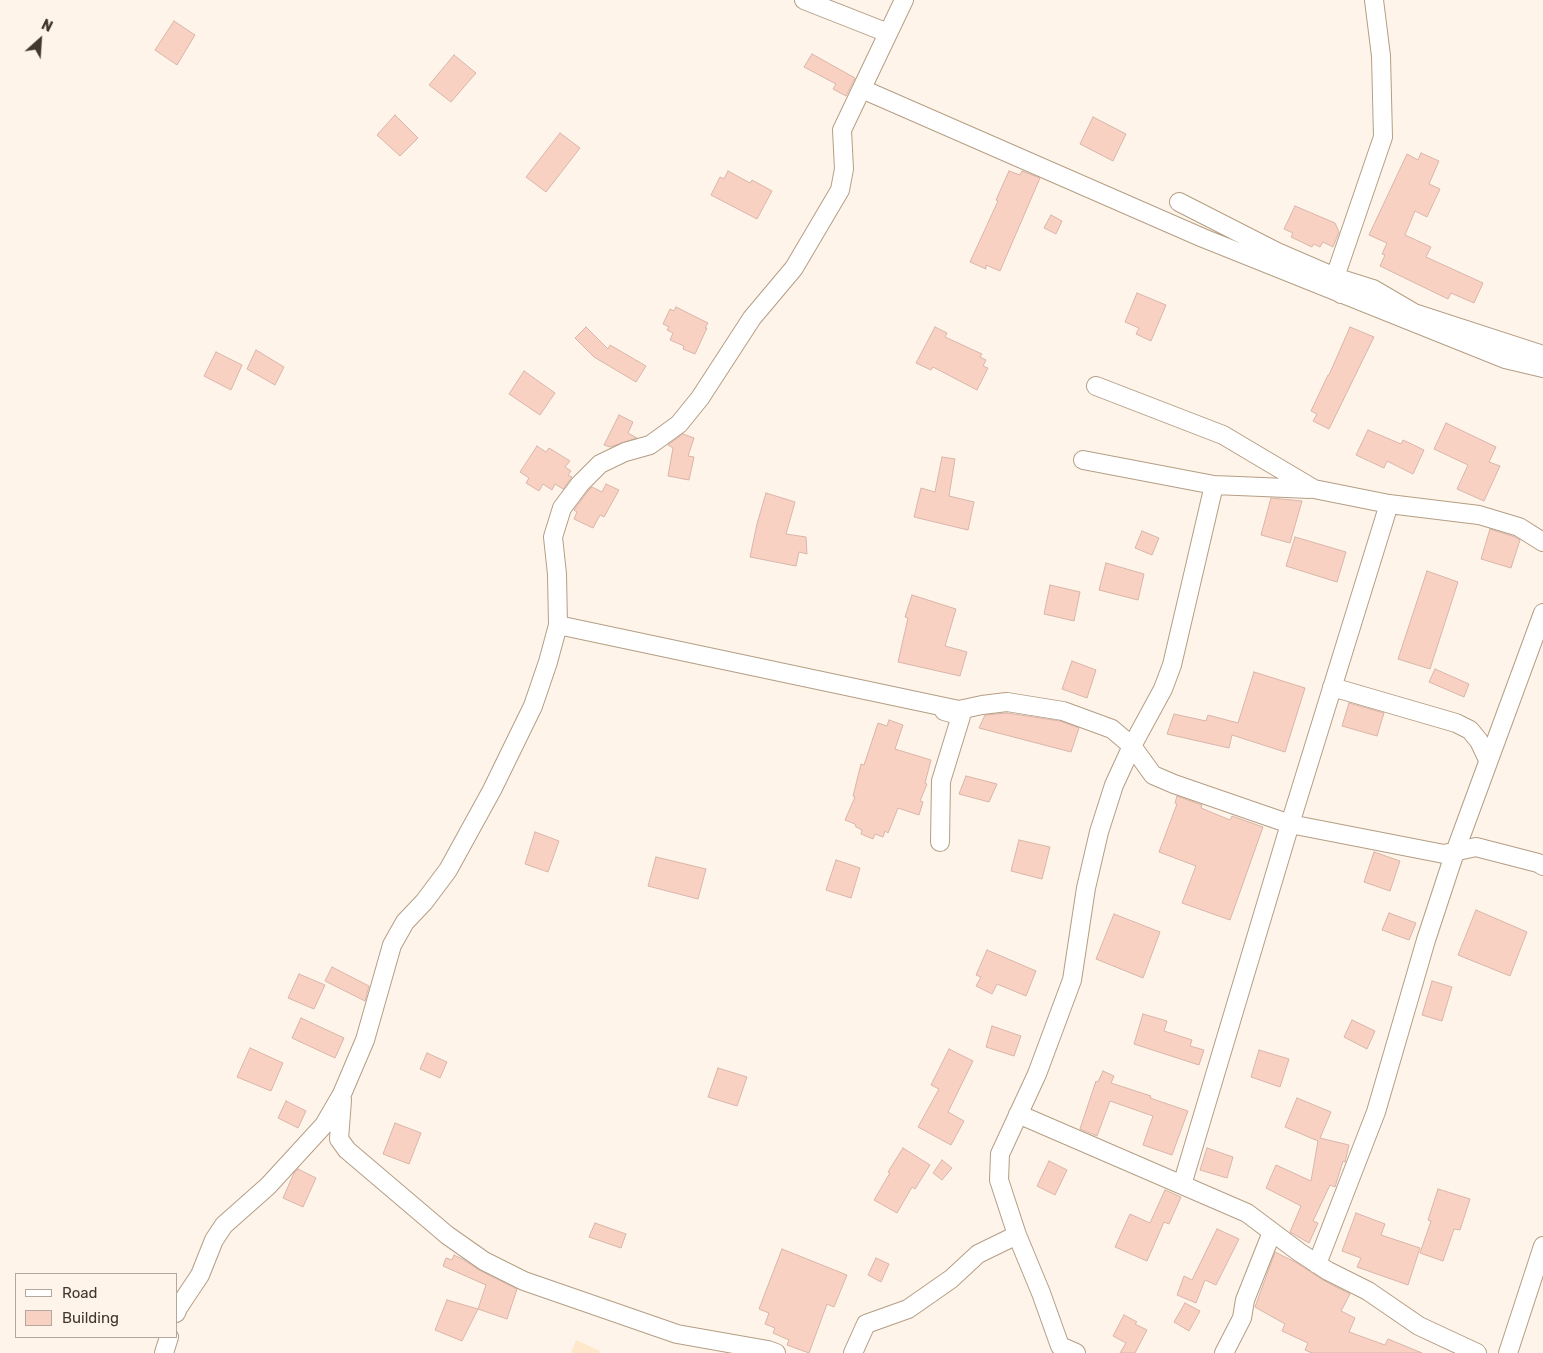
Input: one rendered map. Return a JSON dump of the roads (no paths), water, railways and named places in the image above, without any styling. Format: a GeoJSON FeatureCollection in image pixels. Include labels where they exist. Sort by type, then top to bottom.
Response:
{"type":"FeatureCollection","features":[{"type":"Feature","properties":{"kind":"street"},"geometry":{"type":"LineString","coordinates":[[804,0],[888,33]]}},
{"type":"Feature","properties":{"kind":"street"},"geometry":{"type":"LineString","coordinates":[[178,1308],[200,1275],[214,1240],[224,1225],[268,1186],[324,1125],[342,1094],[365,1040],[392,945],[405,922],[424,902],[448,870],[492,790],[533,706],[558,625],[557,574],[553,537],[562,508],[580,484],[600,464],[625,452],[650,445],[679,424],[700,398],[752,318],[794,268],[840,190],[844,169],[842,130],[904,0]]}},
{"type":"Feature","properties":{"kind":"street"},"geometry":{"type":"LineString","coordinates":[[1338,285],[1383,137],[1381,56],[1374,0]]}},
{"type":"Feature","properties":{"kind":"street"},"geometry":{"type":"LineString","coordinates":[[862,88],[1203,238],[1338,285],[1346,284],[1373,289],[1414,313],[1543,355]]}},
{"type":"Feature","properties":{"kind":"street"},"geometry":{"type":"LineString","coordinates":[[1179,202],[1338,285],[1505,359],[1543,368]]}},
{"type":"Feature","properties":{"kind":"street"},"geometry":{"type":"LineString","coordinates":[[1096,386],[1222,435],[1314,489]]}},
{"type":"Feature","properties":{"kind":"street"},"geometry":{"type":"LineString","coordinates":[[1083,460],[1214,485],[1314,489],[1388,504],[1479,515],[1519,527],[1543,542]]}},
{"type":"Feature","properties":{"kind":"street"},"geometry":{"type":"LineString","coordinates":[[1076,1353],[1060,1346],[1017,1235],[999,1180],[1000,1154],[1037,1074],[1072,980],[1086,888],[1099,832],[1114,785],[1132,746],[1163,689],[1172,665],[1214,485]]}},
{"type":"Feature","properties":{"kind":"street"},"geometry":{"type":"LineString","coordinates":[[1182,1185],[1388,504]]}},
{"type":"Feature","properties":{"kind":"street"},"geometry":{"type":"LineString","coordinates":[[1317,1264],[1376,1112],[1426,940],[1455,852],[1543,613]]}},
{"type":"Feature","properties":{"kind":"street"},"geometry":{"type":"LineString","coordinates":[[558,625],[958,710],[1007,702],[1063,711],[1112,729],[1132,746],[1153,775],[1290,824],[1444,854],[1476,847],[1538,863],[1543,866]]}},
{"type":"Feature","properties":{"kind":"street"},"geometry":{"type":"LineString","coordinates":[[1332,686],[1456,723],[1470,730],[1479,741],[1488,760]]}},
{"type":"Feature","properties":{"kind":"street"},"geometry":{"type":"LineString","coordinates":[[891,696],[961,716],[942,781],[940,842]]}},
{"type":"Feature","properties":{"kind":"street"},"geometry":{"type":"LineString","coordinates":[[342,1094],[339,1139],[347,1150],[447,1235],[484,1261],[524,1281],[677,1334],[776,1353]]}},
{"type":"Feature","properties":{"kind":"street"},"geometry":{"type":"LineString","coordinates":[[1018,1114],[1247,1213],[1317,1264],[1368,1291],[1419,1326],[1477,1353]]}},
{"type":"Feature","properties":{"kind":"street"},"geometry":{"type":"LineString","coordinates":[[1224,1353],[1242,1318],[1245,1300],[1272,1232]]}},
{"type":"Feature","properties":{"kind":"street"},"geometry":{"type":"LineString","coordinates":[[853,1353],[866,1324],[908,1309],[951,1279],[978,1254],[1017,1235]]}},
{"type":"Feature","properties":{"kind":"street"},"geometry":{"type":"LineString","coordinates":[[1508,1353],[1543,1246]]}},
{"type":"Feature","properties":{"kind":"street"},"geometry":{"type":"LineString","coordinates":[[164,1353],[169,1338]]}}]}
